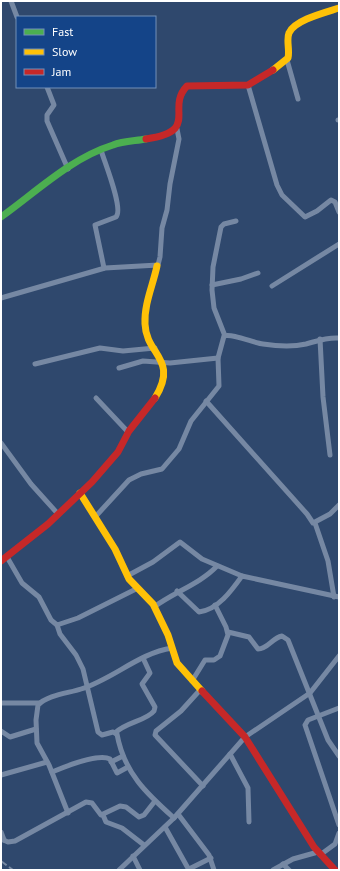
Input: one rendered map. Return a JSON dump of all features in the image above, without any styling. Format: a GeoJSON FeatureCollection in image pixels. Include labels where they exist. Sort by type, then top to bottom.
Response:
{"type":"FeatureCollection","features":[{"type":"Feature","properties":{"kind":"street"},"geometry":{"type":"LineString","coordinates":[[10,1],[17,16]]}},
{"type":"Feature","properties":{"kind":"street"},"geometry":{"type":"LineString","coordinates":[[298,99],[287,60],[289,54],[289,36],[293,28],[309,19],[339,8]]}},
{"type":"Feature","properties":{"kind":"street"},"geometry":{"type":"LineString","coordinates":[[143,658],[150,673],[142,684],[154,707],[154,711],[150,715],[120,728],[115,732],[102,735],[98,732],[84,669],[76,655],[60,634],[56,625],[51,620],[39,597],[22,583],[4,559],[80,494],[117,452],[128,432],[160,391],[164,376],[164,362],[155,348],[145,324],[160,257],[162,228],[167,210],[170,184],[179,139],[177,129],[181,93],[187,86],[248,85],[287,60]]}},
{"type":"Feature","properties":{"kind":"street"},"geometry":{"type":"LineString","coordinates":[[248,85],[277,185],[282,195],[304,216],[315,212],[331,200],[335,202],[339,212]]}},
{"type":"Feature","properties":{"kind":"street"},"geometry":{"type":"LineString","coordinates":[[47,88],[54,105],[47,115],[47,121],[68,169]]}},
{"type":"Feature","properties":{"kind":"street"},"geometry":{"type":"LineString","coordinates":[[1,217],[68,169],[100,150],[115,144],[170,134],[177,129]]}},
{"type":"Feature","properties":{"kind":"street"},"geometry":{"type":"LineString","coordinates":[[100,150],[117,201],[119,212],[116,217],[95,225],[104,268]]}},
{"type":"Feature","properties":{"kind":"street"},"geometry":{"type":"LineString","coordinates":[[96,516],[129,480],[141,474],[162,469],[179,449],[191,421],[219,386],[218,358],[226,336],[214,308],[212,284],[213,267],[221,227],[224,224],[236,221]]}},
{"type":"Feature","properties":{"kind":"street"},"geometry":{"type":"LineString","coordinates":[[272,286],[339,244]]}},
{"type":"Feature","properties":{"kind":"street"},"geometry":{"type":"LineString","coordinates":[[1,298],[104,268],[157,266]]}},
{"type":"Feature","properties":{"kind":"street"},"geometry":{"type":"LineString","coordinates":[[212,284],[241,279],[258,273]]}},
{"type":"Feature","properties":{"kind":"street"},"geometry":{"type":"LineString","coordinates":[[226,336],[229,335],[253,342],[272,345],[298,345],[320,339],[339,338]]}},
{"type":"Feature","properties":{"kind":"street"},"geometry":{"type":"LineString","coordinates":[[320,339],[323,397],[330,455]]}},
{"type":"Feature","properties":{"kind":"street"},"geometry":{"type":"LineString","coordinates":[[35,364],[100,348],[123,351],[155,348]]}},
{"type":"Feature","properties":{"kind":"street"},"geometry":{"type":"LineString","coordinates":[[119,368],[143,361],[170,363],[218,358]]}},
{"type":"Feature","properties":{"kind":"street"},"geometry":{"type":"LineString","coordinates":[[96,398],[128,432]]}},
{"type":"Feature","properties":{"kind":"street"},"geometry":{"type":"LineString","coordinates":[[127,576],[153,562],[178,542],[202,559],[242,576],[336,597],[328,561],[315,523],[311,522],[309,515],[206,401]]}},
{"type":"Feature","properties":{"kind":"street"},"geometry":{"type":"LineString","coordinates":[[1,443],[31,484],[58,514]]}},
{"type":"Feature","properties":{"kind":"street"},"geometry":{"type":"LineString","coordinates":[[80,494],[96,516],[115,549],[127,576],[136,589],[154,607],[169,639],[177,663],[200,690],[245,737],[319,853],[335,870]]}},
{"type":"Feature","properties":{"kind":"street"},"geometry":{"type":"LineString","coordinates":[[315,523],[330,514],[339,505]]}},
{"type":"Feature","properties":{"kind":"street"},"geometry":{"type":"LineString","coordinates":[[154,607],[177,591],[205,577],[217,566]]}},
{"type":"Feature","properties":{"kind":"street"},"geometry":{"type":"LineString","coordinates":[[177,591],[199,612],[215,605],[229,594],[242,576]]}},
{"type":"Feature","properties":{"kind":"street"},"geometry":{"type":"LineString","coordinates":[[56,625],[78,618],[136,589]]}},
{"type":"Feature","properties":{"kind":"street"},"geometry":{"type":"LineString","coordinates":[[192,681],[205,660],[214,660],[220,656],[227,639],[228,632],[215,605]]}},
{"type":"Feature","properties":{"kind":"street"},"geometry":{"type":"LineString","coordinates":[[228,632],[249,637],[258,649],[261,649],[274,639],[285,637],[288,640],[328,740],[339,756]]}},
{"type":"Feature","properties":{"kind":"street"},"geometry":{"type":"LineString","coordinates":[[1,703],[40,703],[45,700],[87,687],[155,652],[172,648]]}},
{"type":"Feature","properties":{"kind":"street"},"geometry":{"type":"LineString","coordinates":[[119,870],[176,816],[245,737],[293,707],[310,693],[339,656]]}},
{"type":"Feature","properties":{"kind":"street"},"geometry":{"type":"LineString","coordinates":[[200,690],[181,711],[156,731],[155,735],[203,786]]}},
{"type":"Feature","properties":{"kind":"street"},"geometry":{"type":"LineString","coordinates":[[40,703],[37,709],[36,729],[39,748],[52,772],[68,813]]}},
{"type":"Feature","properties":{"kind":"street"},"geometry":{"type":"LineString","coordinates":[[339,708],[308,720],[305,725],[339,825]]}},
{"type":"Feature","properties":{"kind":"street"},"geometry":{"type":"LineString","coordinates":[[1,731],[8,737],[36,729]]}},
{"type":"Feature","properties":{"kind":"street"},"geometry":{"type":"LineString","coordinates":[[115,732],[128,767],[143,790],[155,801],[176,816],[211,858],[214,870]]}},
{"type":"Feature","properties":{"kind":"street"},"geometry":{"type":"LineString","coordinates":[[230,754],[248,788],[249,822]]}},
{"type":"Feature","properties":{"kind":"street"},"geometry":{"type":"LineString","coordinates":[[111,762],[123,756]]}},
{"type":"Feature","properties":{"kind":"street"},"geometry":{"type":"LineString","coordinates":[[52,772],[76,763],[103,757],[110,759],[117,773],[128,767]]}},
{"type":"Feature","properties":{"kind":"street"},"geometry":{"type":"LineString","coordinates":[[1,775],[47,762]]}},
{"type":"Feature","properties":{"kind":"street"},"geometry":{"type":"LineString","coordinates":[[103,815],[120,806],[126,807],[136,817],[142,817],[155,801]]}},
{"type":"Feature","properties":{"kind":"street"},"geometry":{"type":"LineString","coordinates":[[1,832],[3,840],[11,842],[15,841],[89,802],[99,813],[103,815],[106,822],[122,828],[144,845]]}},
{"type":"Feature","properties":{"kind":"street"},"geometry":{"type":"LineString","coordinates":[[165,827],[189,870],[211,858]]}},
{"type":"Feature","properties":{"kind":"street"},"geometry":{"type":"LineString","coordinates":[[273,870],[283,864],[319,853],[335,844],[339,833]]}},
{"type":"Feature","properties":{"kind":"street"},"geometry":{"type":"LineString","coordinates":[[133,856],[140,870]]}},
{"type":"Feature","properties":{"kind":"street"},"geometry":{"type":"LineString","coordinates":[[283,864],[289,870]]}},
{"type":"Feature","properties":{"kind":"railway"},"geometry":{"type":"LineString","coordinates":[[1,861],[13,870]]}},
{"type":"Feature","properties":{"kind":"traffic: fast"},"geometry":{"type":"LineString","coordinates":[[1,217],[54,176],[83,158],[117,144],[146,139]]}},
{"type":"Feature","properties":{"kind":"traffic: slow"},"geometry":{"type":"LineString","coordinates":[[273,70],[288,58],[288,36],[292,28],[311,17],[339,8]]}},
{"type":"Feature","properties":{"kind":"traffic: slow"},"geometry":{"type":"LineString","coordinates":[[155,398],[162,385],[164,374],[163,366],[150,343],[145,324],[145,317],[147,302],[157,266]]}},
{"type":"Feature","properties":{"kind":"traffic: slow"},"geometry":{"type":"LineString","coordinates":[[80,493],[115,549],[129,579],[153,604],[168,635],[177,663],[202,691]]}},
{"type":"Feature","properties":{"kind":"traffic: jam"},"geometry":{"type":"LineString","coordinates":[[146,139],[173,131],[179,118],[179,103],[181,95],[187,86],[248,85],[273,70]]}},
{"type":"Feature","properties":{"kind":"traffic: jam"},"geometry":{"type":"LineString","coordinates":[[1,561],[48,524],[92,482],[118,452],[129,431],[155,398]]}},
{"type":"Feature","properties":{"kind":"traffic: jam"},"geometry":{"type":"LineString","coordinates":[[202,691],[245,737],[314,847],[335,870]]}}]}
